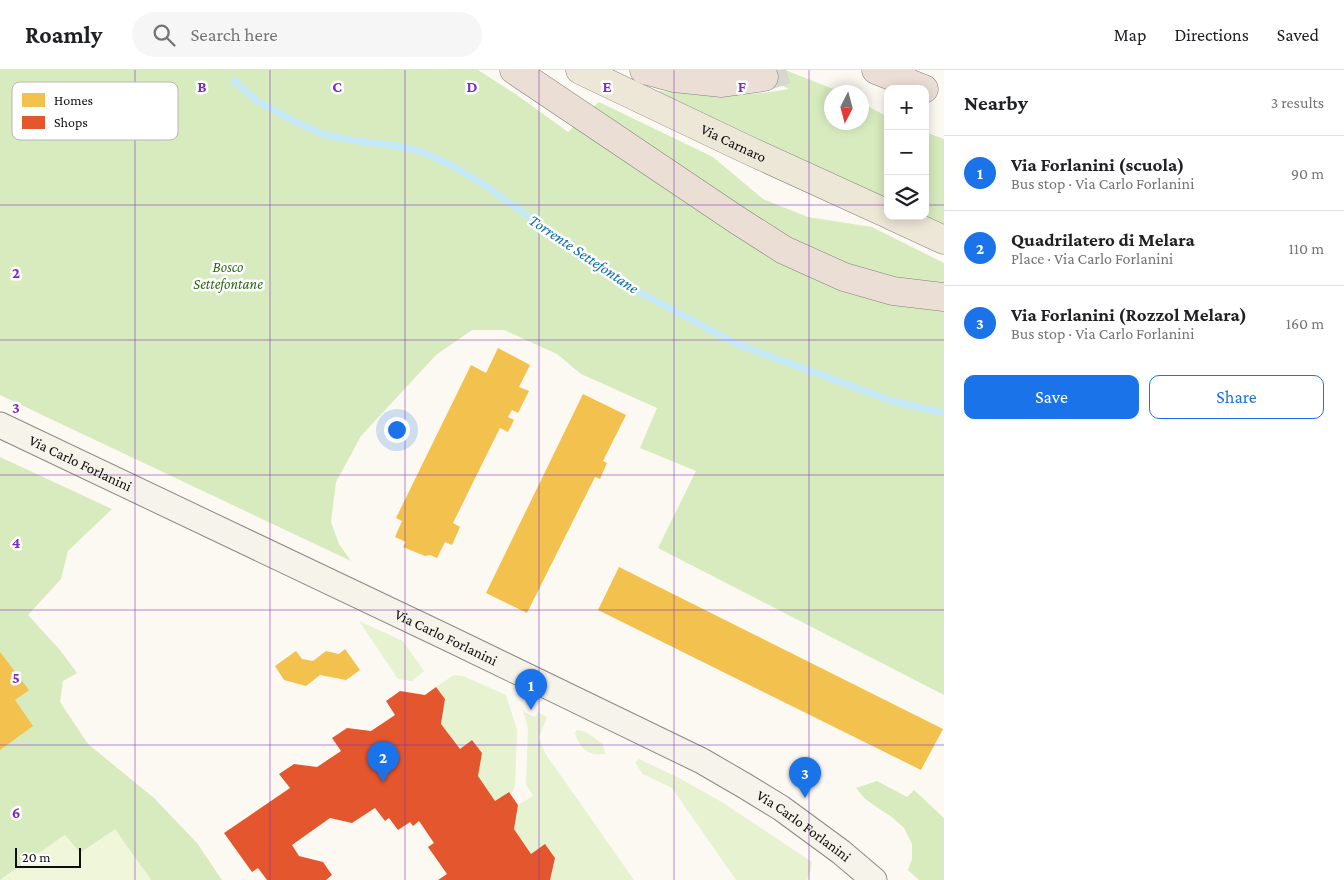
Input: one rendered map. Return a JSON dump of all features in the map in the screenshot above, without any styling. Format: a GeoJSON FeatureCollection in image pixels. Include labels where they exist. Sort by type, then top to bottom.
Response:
{"type":"FeatureCollection","features":[{"type":"Feature","properties":{"kind":"highway"},"geometry":{"type":"LineString","coordinates":[[514,70],[784,250],[844,277],[893,292],[944,298]]}},
{"type":"Feature","properties":{"kind":"highway"},"geometry":{"type":"LineString","coordinates":[[644,70],[674,78],[722,83],[764,78]]}},
{"type":"Feature","properties":{"kind":"highway"},"geometry":{"type":"LineString","coordinates":[[876,70],[915,85]]}},
{"type":"Feature","properties":{"kind":"highway"},"geometry":{"type":"LineString","coordinates":[[929,90],[944,96]]}},
{"type":"Feature","properties":{"kind":"main road","name":"Via Carnaro"},"geometry":{"type":"LineString","coordinates":[[580,70],[884,212]]}},
{"type":"Feature","properties":{"kind":"main road"},"geometry":{"type":"LineString","coordinates":[[901,220],[944,240]]}},
{"type":"Feature","properties":{"kind":"main road","name":"Via Carlo Forlanini"},"geometry":{"type":"LineString","coordinates":[[0,425],[702,761],[781,808],[841,852],[874,880]]}},
{"type":"Feature","properties":{"kind":"green space","name":"Bosco Settefontane"},"geometry":{"type":"Polygon","coordinates":[[[0,70],[478,70],[517,95],[568,132],[599,102],[713,157],[763,199],[808,217],[872,227],[944,263],[944,695],[658,548],[696,471],[640,448],[657,408],[581,374],[557,354],[504,330],[472,330],[436,355],[361,436],[336,482],[331,522],[339,544],[351,561],[0,395],[0,70]]]}},
{"type":"Feature","properties":{"kind":"green space"},"geometry":{"type":"Polygon","coordinates":[[[746,70],[785,70],[824,85],[824,130],[869,130],[869,107],[884,115],[884,197],[650,90],[703,94],[754,94],[789,89],[746,70]]]}},
{"type":"Feature","properties":{"kind":"green space"},"geometry":{"type":"Polygon","coordinates":[[[929,133],[944,139],[944,225],[929,218],[929,133]]]}},
{"type":"Feature","properties":{"kind":"green space"},"geometry":{"type":"Polygon","coordinates":[[[0,457],[112,509],[68,551],[61,579],[28,615],[60,650],[77,673],[63,681],[60,702],[88,744],[154,798],[197,843],[222,880],[151,880],[115,830],[80,853],[65,835],[0,880],[0,457]]]}},
{"type":"Feature","properties":{"kind":"green space"},"geometry":{"type":"Polygon","coordinates":[[[359,621],[403,641],[424,671],[412,681],[398,679],[359,621]]]}},
{"type":"Feature","properties":{"kind":"green space"},"geometry":{"type":"Polygon","coordinates":[[[454,675],[463,676],[506,695],[517,730],[515,786],[511,795],[508,792],[495,801],[478,776],[481,752],[472,740],[460,749],[441,724],[445,700],[436,687],[454,675]]]}},
{"type":"Feature","properties":{"kind":"green space"},"geometry":{"type":"Polygon","coordinates":[[[520,702],[524,712],[535,717],[538,712],[547,717],[539,737],[545,753],[634,880],[550,880],[555,858],[531,854],[514,829],[518,805],[533,796],[526,784],[528,728],[520,702]]]}},
{"type":"Feature","properties":{"kind":"green space"},"geometry":{"type":"Polygon","coordinates":[[[577,730],[588,733],[603,744],[605,754],[594,754],[582,747],[575,733],[577,730]]]}},
{"type":"Feature","properties":{"kind":"green space"},"geometry":{"type":"Polygon","coordinates":[[[639,759],[679,778],[720,801],[812,862],[807,880],[736,880],[672,788],[643,774],[635,763],[639,759]]]}},
{"type":"Feature","properties":{"kind":"green space"},"geometry":{"type":"Polygon","coordinates":[[[877,781],[907,797],[914,790],[944,818],[944,880],[919,880],[908,870],[912,859],[912,844],[904,828],[865,799],[856,788],[877,781]]]}},
{"type":"Feature","properties":{"kind":"green space"},"geometry":{"type":"Polygon","coordinates":[[[115,829],[151,880],[1,880],[65,835],[80,853],[115,829]]]}},
{"type":"Feature","properties":{"kind":"building: Homes"},"geometry":{"type":"Polygon","coordinates":[[[498,348],[530,365],[519,387],[529,391],[518,413],[512,410],[508,417],[514,420],[508,432],[500,428],[489,450],[453,523],[460,527],[452,545],[445,542],[437,558],[430,555],[425,556],[403,547],[406,542],[395,537],[402,521],[396,518],[471,365],[486,373],[498,348]]]}},
{"type":"Feature","properties":{"kind":"building: Homes"},"geometry":{"type":"Polygon","coordinates":[[[583,394],[626,415],[603,461],[607,463],[600,479],[595,477],[527,613],[486,593],[583,394]]]}},
{"type":"Feature","properties":{"kind":"building: Homes"},"geometry":{"type":"Polygon","coordinates":[[[619,567],[943,729],[921,770],[598,610],[619,567]]]}},
{"type":"Feature","properties":{"kind":"building: Homes"},"geometry":{"type":"Polygon","coordinates":[[[345,649],[360,670],[346,680],[320,675],[306,686],[284,680],[275,666],[296,651],[302,659],[313,661],[326,651],[339,654],[345,649]]]}},
{"type":"Feature","properties":{"kind":"building: Homes"},"geometry":{"type":"Polygon","coordinates":[[[0,652],[29,690],[15,700],[33,726],[0,750],[0,652]]]}},
{"type":"Feature","properties":{"kind":"building: Shops"},"geometry":{"type":"Polygon","coordinates":[[[436,687],[445,699],[441,724],[460,749],[472,740],[482,753],[478,776],[495,801],[509,792],[518,805],[514,829],[531,854],[545,844],[555,858],[550,880],[438,880],[447,874],[428,847],[434,843],[419,821],[413,826],[410,822],[398,830],[389,818],[385,821],[375,808],[352,823],[330,818],[292,845],[299,856],[323,862],[332,875],[326,880],[267,880],[258,868],[252,872],[224,833],[290,788],[279,774],[294,764],[317,767],[341,751],[332,738],[347,728],[371,731],[395,715],[386,701],[400,691],[425,695],[436,687]]]}},
{"type":"Feature","properties":{"kind":"waterway","name":"Torrente Settefontane"},"geometry":{"type":"LineString","coordinates":[[234,81],[257,101],[322,134],[398,146],[419,151],[449,164],[483,184],[599,267],[639,292],[737,344],[892,401],[944,413]]}},
{"type":"Feature","properties":{"kind":"tunnel"},"geometry":{"type":"LineString","coordinates":[[764,77],[786,70]]}},
{"type":"Feature","properties":{"kind":"place","name":"Via Forlanini (scuola)"},"geometry":{"type":"Point","coordinates":[531,710]}},
{"type":"Feature","properties":{"kind":"place","name":"Quadrilatero di Melara"},"geometry":{"type":"Point","coordinates":[383,782]}},
{"type":"Feature","properties":{"kind":"place","name":"Via Forlanini (Rozzol Melara)"},"geometry":{"type":"Point","coordinates":[805,798]}}]}
